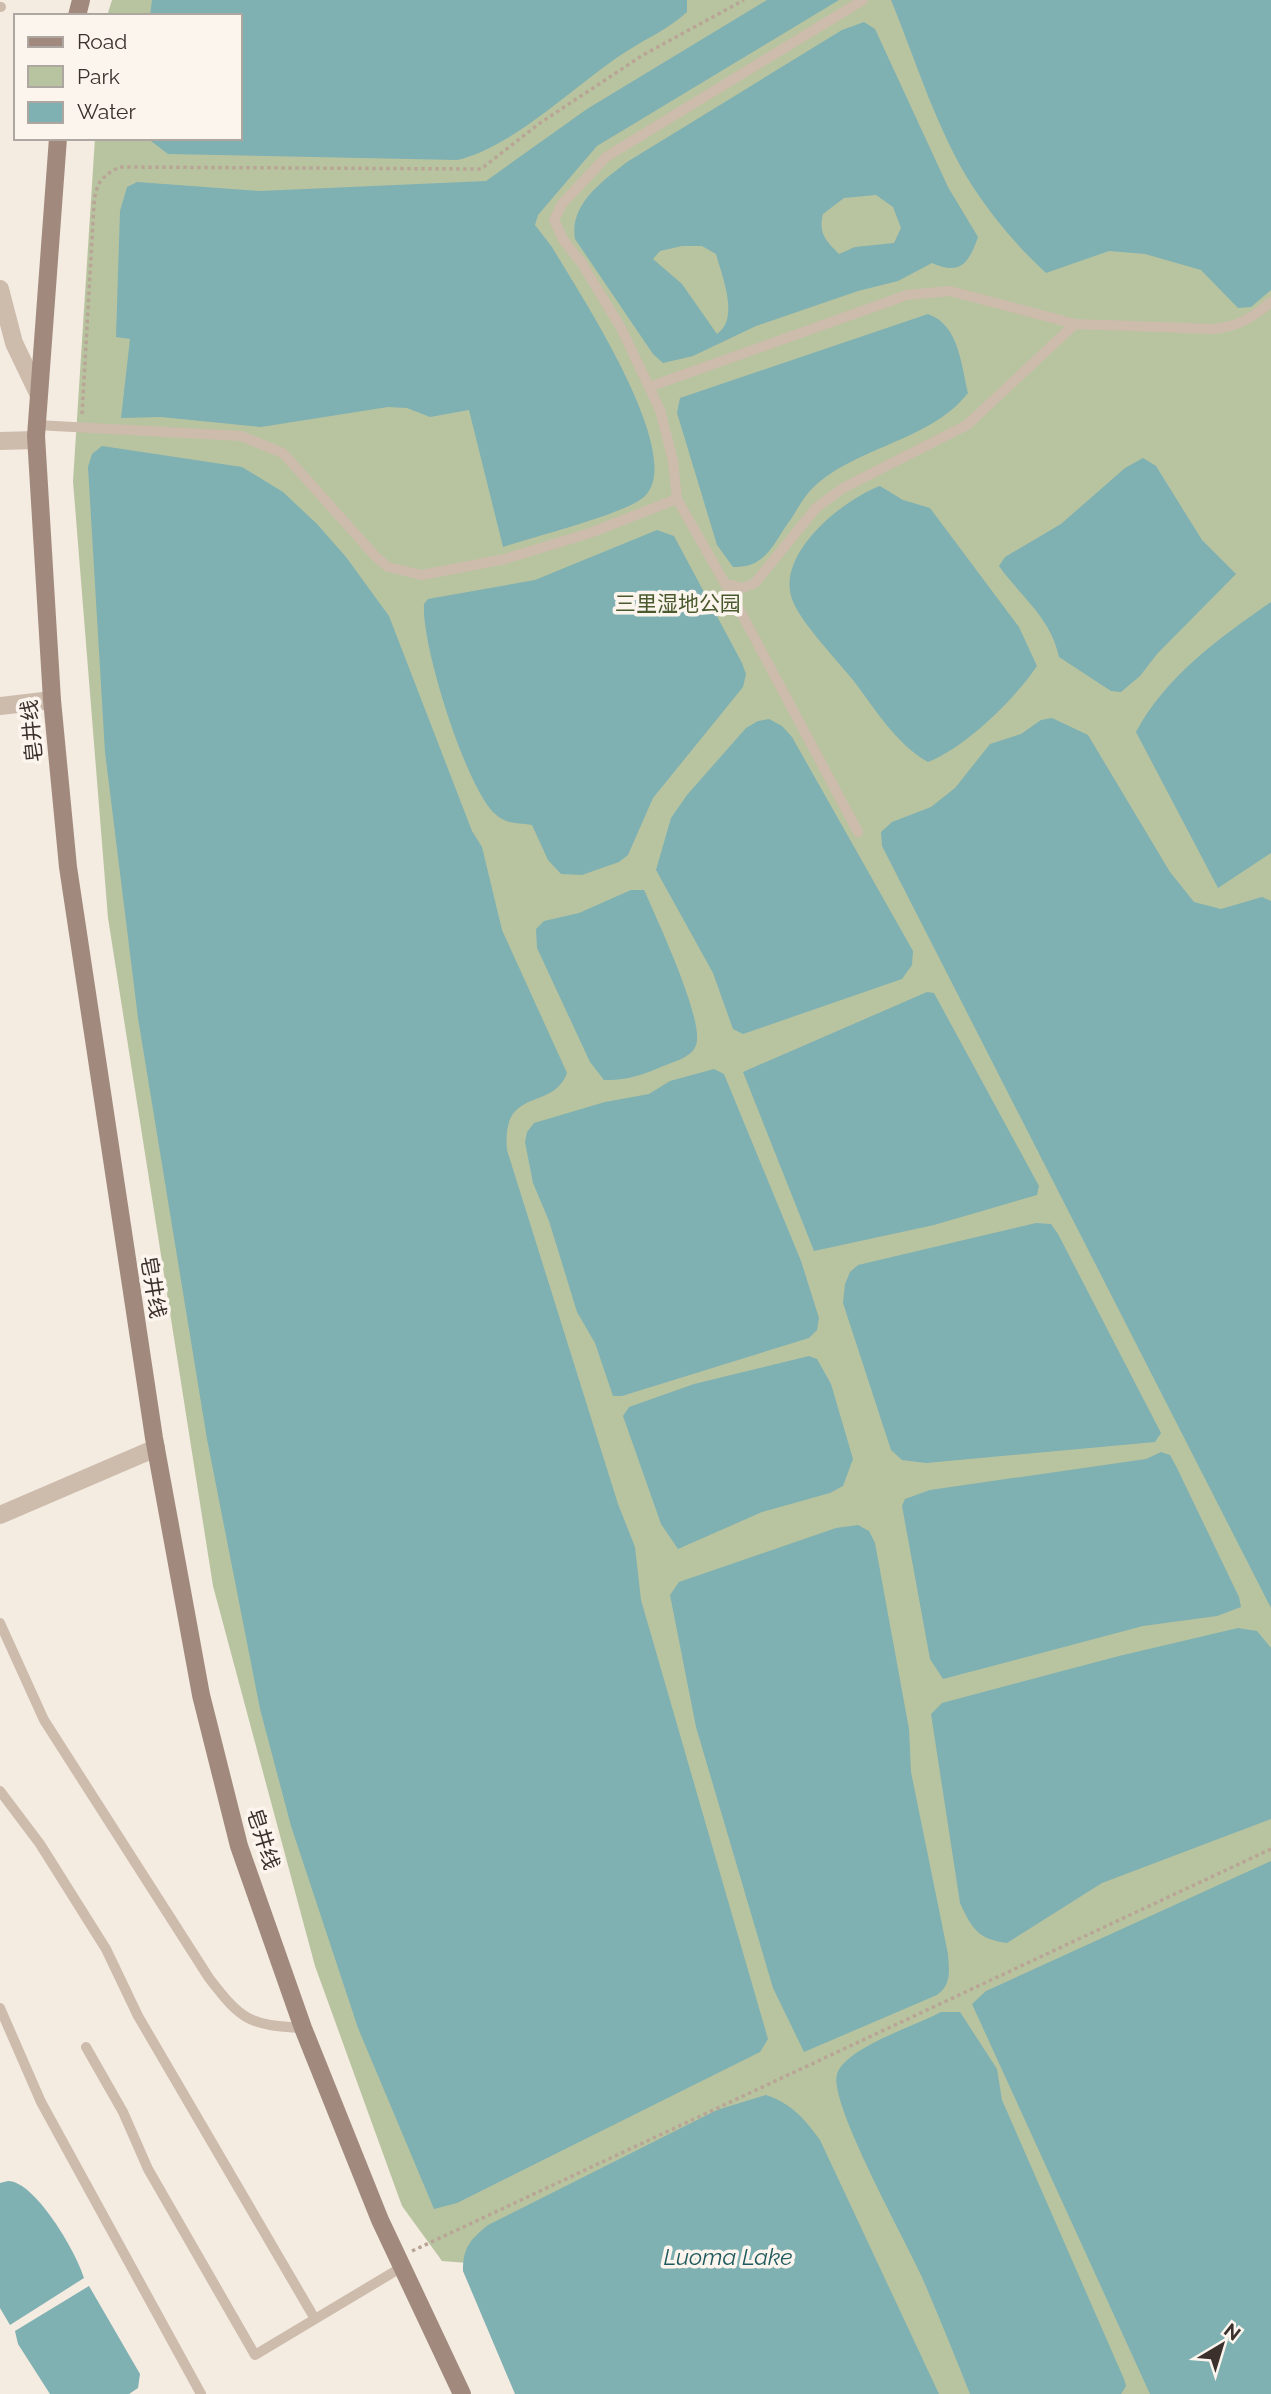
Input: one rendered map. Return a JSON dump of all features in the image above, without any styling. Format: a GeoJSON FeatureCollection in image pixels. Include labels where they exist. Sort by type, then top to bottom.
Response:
{"type":"FeatureCollection","features":[{"type":"Feature","properties":{"kind":"street","name":"皂井线"},"geometry":{"type":"LineString","coordinates":[[58,140],[36,432],[52,700],[68,867],[113,1179],[156,1448],[207,1720],[239,1846],[303,2028],[400,2262],[462,2394]]}},
{"type":"Feature","properties":{"kind":"street"},"geometry":{"type":"LineString","coordinates":[[0,289],[15,343],[38,393]]}},
{"type":"Feature","properties":{"kind":"street"},"geometry":{"type":"LineString","coordinates":[[0,441],[36,432]]}},
{"type":"Feature","properties":{"kind":"street"},"geometry":{"type":"LineString","coordinates":[[0,706],[52,700]]}},
{"type":"Feature","properties":{"kind":"street"},"geometry":{"type":"LineString","coordinates":[[0,1515],[156,1448]]}},
{"type":"Feature","properties":{"kind":"lane"},"geometry":{"type":"LineString","coordinates":[[858,832],[677,499],[673,460],[660,410],[621,328],[558,231],[554,220],[562,204],[606,157],[863,0]]}},
{"type":"Feature","properties":{"kind":"lane"},"geometry":{"type":"LineString","coordinates":[[649,387],[907,295],[950,291],[1075,324],[1214,329],[1236,326],[1271,302]]}},
{"type":"Feature","properties":{"kind":"lane"},"geometry":{"type":"LineString","coordinates":[[725,584],[743,588],[755,583],[816,508],[843,488],[967,425],[1075,324]]}},
{"type":"Feature","properties":{"kind":"lane"},"geometry":{"type":"LineString","coordinates":[[36,432],[81,427],[242,436],[263,442],[283,453],[376,557],[388,567],[422,575],[505,559],[590,533],[677,499]]}},
{"type":"Feature","properties":{"kind":"lane"},"geometry":{"type":"LineString","coordinates":[[0,1623],[44,1720],[209,1978],[234,2011],[262,2026],[303,2028]]}},
{"type":"Feature","properties":{"kind":"lane"},"geometry":{"type":"LineString","coordinates":[[0,1791],[40,1844],[106,1949],[138,2016],[315,2319]]}},
{"type":"Feature","properties":{"kind":"lane"},"geometry":{"type":"LineString","coordinates":[[0,2008],[41,2102],[201,2394]]}},
{"type":"Feature","properties":{"kind":"lane"},"geometry":{"type":"LineString","coordinates":[[86,2048],[123,2112],[148,2169],[255,2355],[400,2262]]}},
{"type":"Feature","properties":{"kind":"path"},"geometry":{"type":"LineString","coordinates":[[81,427],[95,195],[103,176],[119,167],[481,169],[540,123],[643,55],[744,0]]}},
{"type":"Feature","properties":{"kind":"path"},"geometry":{"type":"LineString","coordinates":[[400,2262],[1271,1849]]}},
{"type":"Feature","properties":{"kind":"green space","name":"三里湿地公园"},"geometry":{"type":"Polygon","coordinates":[[[112,0],[1271,0],[1271,2394],[910,2394],[481,2264],[442,2261],[402,2206],[315,1966],[213,1586],[108,918],[73,481],[95,140],[242,140],[242,14],[108,14],[112,0]]]}},
{"type":"Feature","properties":{"kind":"water"},"geometry":{"type":"Polygon","coordinates":[[[152,0],[687,0],[687,12],[673,24],[605,66],[543,114],[499,143],[457,160],[168,154],[150,140],[242,140],[242,14],[150,14],[152,0]]]}},
{"type":"Feature","properties":{"kind":"water"},"geometry":{"type":"Polygon","coordinates":[[[767,0],[839,0],[597,146],[538,215],[535,225],[552,247],[604,334],[641,412],[652,447],[654,477],[644,497],[634,504],[599,518],[503,547],[469,410],[430,417],[407,408],[388,407],[261,427],[161,417],[121,418],[130,339],[116,337],[120,211],[127,187],[137,182],[260,191],[486,181],[587,109],[767,0]]]}},
{"type":"Feature","properties":{"kind":"water"},"geometry":{"type":"Polygon","coordinates":[[[891,0],[1271,0],[1271,290],[1251,307],[1238,308],[1201,270],[1145,254],[1109,251],[1046,273],[998,221],[960,165],[938,119],[891,0]]]}},
{"type":"Feature","properties":{"kind":"water"},"geometry":{"type":"Polygon","coordinates":[[[864,22],[875,29],[948,187],[978,237],[971,254],[962,265],[950,268],[932,263],[898,281],[858,291],[756,326],[693,356],[663,363],[653,354],[575,239],[577,215],[582,204],[598,185],[627,162],[842,30],[864,22]],[[876,195],[844,198],[823,214],[824,236],[839,254],[855,247],[894,243],[901,228],[893,207],[876,195]],[[682,246],[660,251],[653,259],[682,284],[717,334],[724,327],[728,308],[716,254],[702,246],[682,246]]]}},
{"type":"Feature","properties":{"kind":"water"},"geometry":{"type":"Polygon","coordinates":[[[928,314],[938,319],[952,336],[968,393],[952,410],[933,423],[846,464],[827,477],[806,495],[762,559],[745,566],[733,567],[717,545],[677,413],[680,398],[928,314]]]}},
{"type":"Feature","properties":{"kind":"water"},"geometry":{"type":"Polygon","coordinates":[[[102,446],[242,467],[283,492],[317,524],[346,557],[389,616],[472,831],[482,847],[502,930],[567,1073],[560,1085],[520,1107],[512,1116],[507,1130],[507,1150],[618,1504],[635,1547],[641,1600],[768,2039],[760,2052],[457,2203],[434,2209],[358,2028],[291,1826],[260,1709],[207,1439],[138,1018],[105,752],[88,467],[92,454],[102,446]]]}},
{"type":"Feature","properties":{"kind":"water"},"geometry":{"type":"Polygon","coordinates":[[[1143,458],[1156,466],[1202,540],[1236,574],[1157,654],[1140,676],[1121,692],[1111,691],[1059,657],[1042,619],[999,566],[1005,557],[1061,524],[1125,468],[1143,458]]]}},
{"type":"Feature","properties":{"kind":"water"},"geometry":{"type":"Polygon","coordinates":[[[880,486],[903,500],[930,508],[1019,627],[1037,666],[1016,693],[988,721],[958,746],[928,762],[896,736],[813,633],[794,604],[790,586],[792,568],[814,533],[847,504],[880,486]]]}},
{"type":"Feature","properties":{"kind":"water"},"geometry":{"type":"Polygon","coordinates":[[[657,530],[674,536],[742,663],[746,674],[743,687],[653,798],[628,855],[619,862],[582,875],[561,874],[548,860],[532,825],[502,819],[493,812],[470,773],[437,680],[425,624],[424,604],[428,599],[535,580],[657,530]]]}},
{"type":"Feature","properties":{"kind":"water"},"geometry":{"type":"Polygon","coordinates":[[[1271,602],[1271,853],[1218,888],[1136,732],[1162,693],[1178,676],[1213,644],[1271,602]]]}},
{"type":"Feature","properties":{"kind":"water"},"geometry":{"type":"Polygon","coordinates":[[[1052,718],[1088,735],[1170,872],[1194,902],[1221,909],[1262,897],[1271,901],[1271,1608],[882,846],[881,832],[892,822],[931,807],[955,788],[990,744],[1021,734],[1041,720],[1052,718]]]}},
{"type":"Feature","properties":{"kind":"water"},"geometry":{"type":"Polygon","coordinates":[[[769,719],[782,726],[792,737],[913,951],[912,965],[902,979],[743,1034],[733,1029],[713,973],[656,870],[671,818],[687,795],[746,728],[758,721],[769,719]]]}},
{"type":"Feature","properties":{"kind":"water"},"geometry":{"type":"Polygon","coordinates":[[[631,890],[644,890],[669,948],[694,1016],[696,1045],[686,1056],[647,1073],[604,1080],[590,1062],[537,948],[536,929],[544,921],[579,913],[631,890]]]}},
{"type":"Feature","properties":{"kind":"water"},"geometry":{"type":"Polygon","coordinates":[[[927,992],[934,993],[1039,1186],[1037,1195],[934,1225],[814,1251],[743,1072],[927,992]]]}},
{"type":"Feature","properties":{"kind":"water"},"geometry":{"type":"Polygon","coordinates":[[[714,1069],[724,1074],[801,1261],[819,1318],[817,1330],[809,1338],[622,1396],[613,1396],[595,1343],[577,1312],[549,1221],[533,1183],[525,1142],[527,1132],[534,1123],[605,1102],[649,1094],[670,1081],[714,1069]]]}},
{"type":"Feature","properties":{"kind":"water"},"geometry":{"type":"Polygon","coordinates":[[[1036,1223],[1051,1224],[1058,1234],[1161,1433],[1155,1442],[926,1463],[902,1460],[891,1450],[843,1303],[845,1284],[850,1272],[858,1265],[1036,1223]]]}},
{"type":"Feature","properties":{"kind":"water"},"geometry":{"type":"Polygon","coordinates":[[[809,1356],[817,1359],[831,1384],[853,1459],[843,1486],[830,1493],[762,1512],[678,1549],[661,1524],[623,1416],[629,1407],[694,1384],[809,1356]]]}},
{"type":"Feature","properties":{"kind":"water"},"geometry":{"type":"Polygon","coordinates":[[[1161,1452],[1170,1455],[1176,1466],[1239,1597],[1241,1607],[1217,1616],[1143,1626],[943,1679],[930,1659],[902,1506],[905,1499],[930,1490],[1146,1459],[1161,1452]]]}},
{"type":"Feature","properties":{"kind":"water"},"geometry":{"type":"Polygon","coordinates":[[[858,1525],[869,1531],[875,1543],[909,1729],[911,1772],[948,1954],[948,1977],[942,1991],[937,1995],[804,2052],[773,1988],[696,1727],[670,1595],[679,1582],[836,1528],[858,1525]]]}},
{"type":"Feature","properties":{"kind":"water"},"geometry":{"type":"Polygon","coordinates":[[[1238,1628],[1257,1631],[1271,1648],[1271,1819],[1102,1883],[1007,1943],[989,1939],[977,1931],[960,1903],[931,1714],[942,1703],[1238,1628]]]}},
{"type":"Feature","properties":{"kind":"water"},"geometry":{"type":"Polygon","coordinates":[[[1271,1861],[1271,2394],[1150,2394],[972,2004],[986,1991],[1271,1861]]]}},
{"type":"Feature","properties":{"kind":"water"},"geometry":{"type":"Polygon","coordinates":[[[941,2012],[960,2012],[997,2069],[1002,2100],[1124,2379],[1126,2386],[1121,2394],[970,2394],[921,2275],[856,2141],[837,2089],[837,2074],[843,2064],[854,2055],[883,2038],[941,2012]]]}},
{"type":"Feature","properties":{"kind":"water","name":"Luoma Lake"},"geometry":{"type":"Polygon","coordinates":[[[766,2095],[797,2113],[820,2140],[939,2394],[515,2394],[463,2271],[464,2256],[472,2240],[488,2225],[717,2110],[766,2095]]]}},
{"type":"Feature","properties":{"kind":"water"},"geometry":{"type":"Polygon","coordinates":[[[8,2181],[19,2184],[30,2193],[54,2220],[73,2252],[84,2278],[10,2325],[0,2308],[0,2183],[8,2181]]]}},
{"type":"Feature","properties":{"kind":"water"},"geometry":{"type":"Polygon","coordinates":[[[89,2286],[140,2374],[138,2388],[129,2394],[50,2394],[18,2344],[15,2331],[89,2286]]]}}]}
